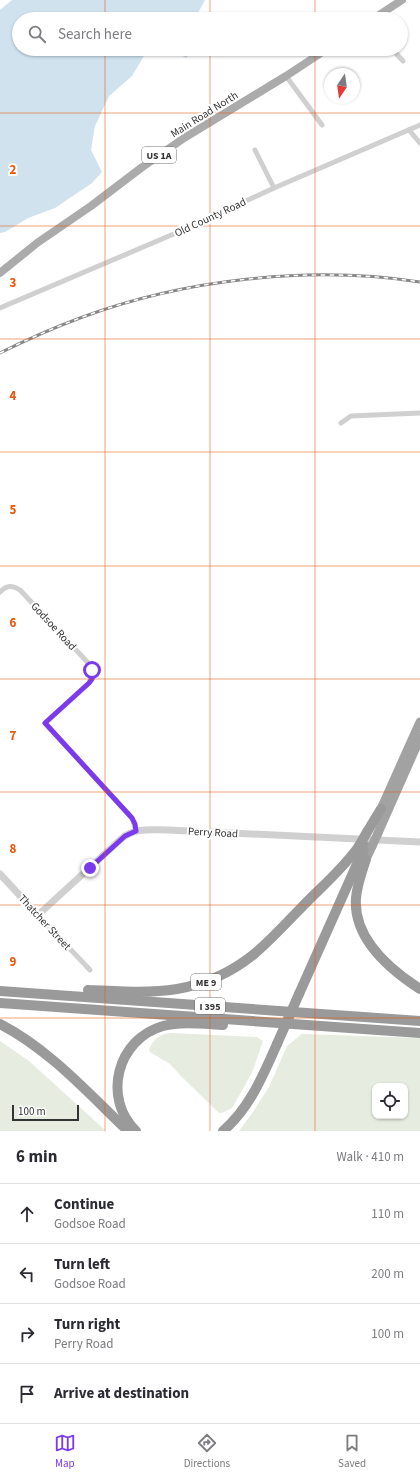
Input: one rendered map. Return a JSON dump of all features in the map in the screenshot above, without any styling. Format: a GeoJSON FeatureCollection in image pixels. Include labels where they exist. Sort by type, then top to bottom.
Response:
{"type":"FeatureCollection","features":[{"type":"Feature","properties":{"kind":"highway"},"geometry":{"type":"LineString","coordinates":[[381,810],[420,722]]}},
{"type":"Feature","properties":{"kind":"highway"},"geometry":{"type":"LineString","coordinates":[[372,833],[420,738]]}},
{"type":"Feature","properties":{"kind":"highway","name":"ME 9"},"geometry":{"type":"LineString","coordinates":[[0,990],[36,988],[156,992],[186,988],[214,979],[238,966],[260,949],[365,846],[381,810]]}},
{"type":"Feature","properties":{"kind":"highway"},"geometry":{"type":"LineString","coordinates":[[365,846],[366,859],[359,880],[356,898],[357,913],[360,925],[366,938],[380,956],[398,973],[420,989]]}},
{"type":"Feature","properties":{"kind":"highway"},"geometry":{"type":"LineString","coordinates":[[302,994],[365,846]]}},
{"type":"Feature","properties":{"kind":"highway"},"geometry":{"type":"LineString","coordinates":[[230,1131],[243,1117],[257,1096],[279,1044],[366,859]]}},
{"type":"Feature","properties":{"kind":"highway","name":"I 395"},"geometry":{"type":"LineString","coordinates":[[0,990],[420,1021]]}},
{"type":"Feature","properties":{"kind":"highway","name":"I 395"},"geometry":{"type":"LineString","coordinates":[[0,1003],[420,1033]]}},
{"type":"Feature","properties":{"kind":"highway"},"geometry":{"type":"LineString","coordinates":[[0,1024],[19,1035],[44,1053],[128,1131]]}},
{"type":"Feature","properties":{"kind":"highway"},"geometry":{"type":"LineString","coordinates":[[136,1131],[128,1123],[121,1109],[118,1093],[118,1074],[123,1060],[130,1048],[140,1038],[151,1031],[167,1025],[183,1024],[300,1028],[338,1027]]}},
{"type":"Feature","properties":{"kind":"highway"},"geometry":{"type":"LineString","coordinates":[[223,1131],[240,1113],[249,1100],[279,1044]]}},
{"type":"Feature","properties":{"kind":"main road"},"geometry":{"type":"LineString","coordinates":[[384,12],[402,0]]}},
{"type":"Feature","properties":{"kind":"main road","name":"Main Road North"},"geometry":{"type":"LineString","coordinates":[[0,273],[37,243],[91,206],[184,138],[316,56]]}},
{"type":"Feature","properties":{"kind":"street"},"geometry":{"type":"LineString","coordinates":[[398,56],[403,61]]}},
{"type":"Feature","properties":{"kind":"street"},"geometry":{"type":"LineString","coordinates":[[286,76],[322,125]]}},
{"type":"Feature","properties":{"kind":"street","name":"Old County Road"},"geometry":{"type":"LineString","coordinates":[[0,308],[176,233],[274,188],[420,125]]}},
{"type":"Feature","properties":{"kind":"street"},"geometry":{"type":"LineString","coordinates":[[409,130],[420,143]]}},
{"type":"Feature","properties":{"kind":"street"},"geometry":{"type":"LineString","coordinates":[[255,150],[274,188]]}},
{"type":"Feature","properties":{"kind":"street"},"geometry":{"type":"LineString","coordinates":[[341,423],[351,416],[420,413]]}},
{"type":"Feature","properties":{"kind":"street","name":"Godsoe Road"},"geometry":{"type":"LineString","coordinates":[[0,592],[6,587],[11,586],[20,590],[91,666],[93,674],[89,683],[45,723],[132,818],[136,831]]}},
{"type":"Feature","properties":{"kind":"street","name":"Perry Road"},"geometry":{"type":"LineString","coordinates":[[38,915],[121,839],[136,831],[168,830],[420,842]]}},
{"type":"Feature","properties":{"kind":"street","name":"Thatcher Street"},"geometry":{"type":"LineString","coordinates":[[0,874],[90,970]]}},
{"type":"Feature","properties":{"kind":"shaded area"},"geometry":{"type":"Polygon","coordinates":[[[171,1033],[257,1037],[263,1041],[253,1070],[232,1108],[219,1113],[170,1064],[150,1052],[149,1050],[155,1040],[160,1036],[171,1033]]]}},
{"type":"Feature","properties":{"kind":"shaded area"},"geometry":{"type":"Polygon","coordinates":[[[302,1034],[420,1038],[420,1131],[239,1131],[269,1087],[287,1046],[302,1034]]]}},
{"type":"Feature","properties":{"kind":"shaded area"},"geometry":{"type":"Polygon","coordinates":[[[0,1041],[29,1061],[106,1131],[0,1131],[0,1041]]]}},
{"type":"Feature","properties":{"kind":"water"},"geometry":{"type":"Polygon","coordinates":[[[12,0],[205,0],[199,12],[12,12],[12,56],[144,56],[132,76],[109,96],[95,126],[91,150],[102,172],[92,183],[55,208],[28,218],[5,232],[0,233],[0,10],[12,0]]]}},
{"type":"Feature","properties":{"kind":"railway"},"geometry":{"type":"LineString","coordinates":[[0,353],[80,318],[120,305],[205,285],[248,279],[336,275],[378,277],[420,282]]}},
{"type":"Feature","properties":{"kind":"route"},"geometry":{"type":"LineString","coordinates":[[90,868],[125,836],[136,831],[135,824],[132,818],[45,723],[89,683],[92,679],[92,670]]}}]}
